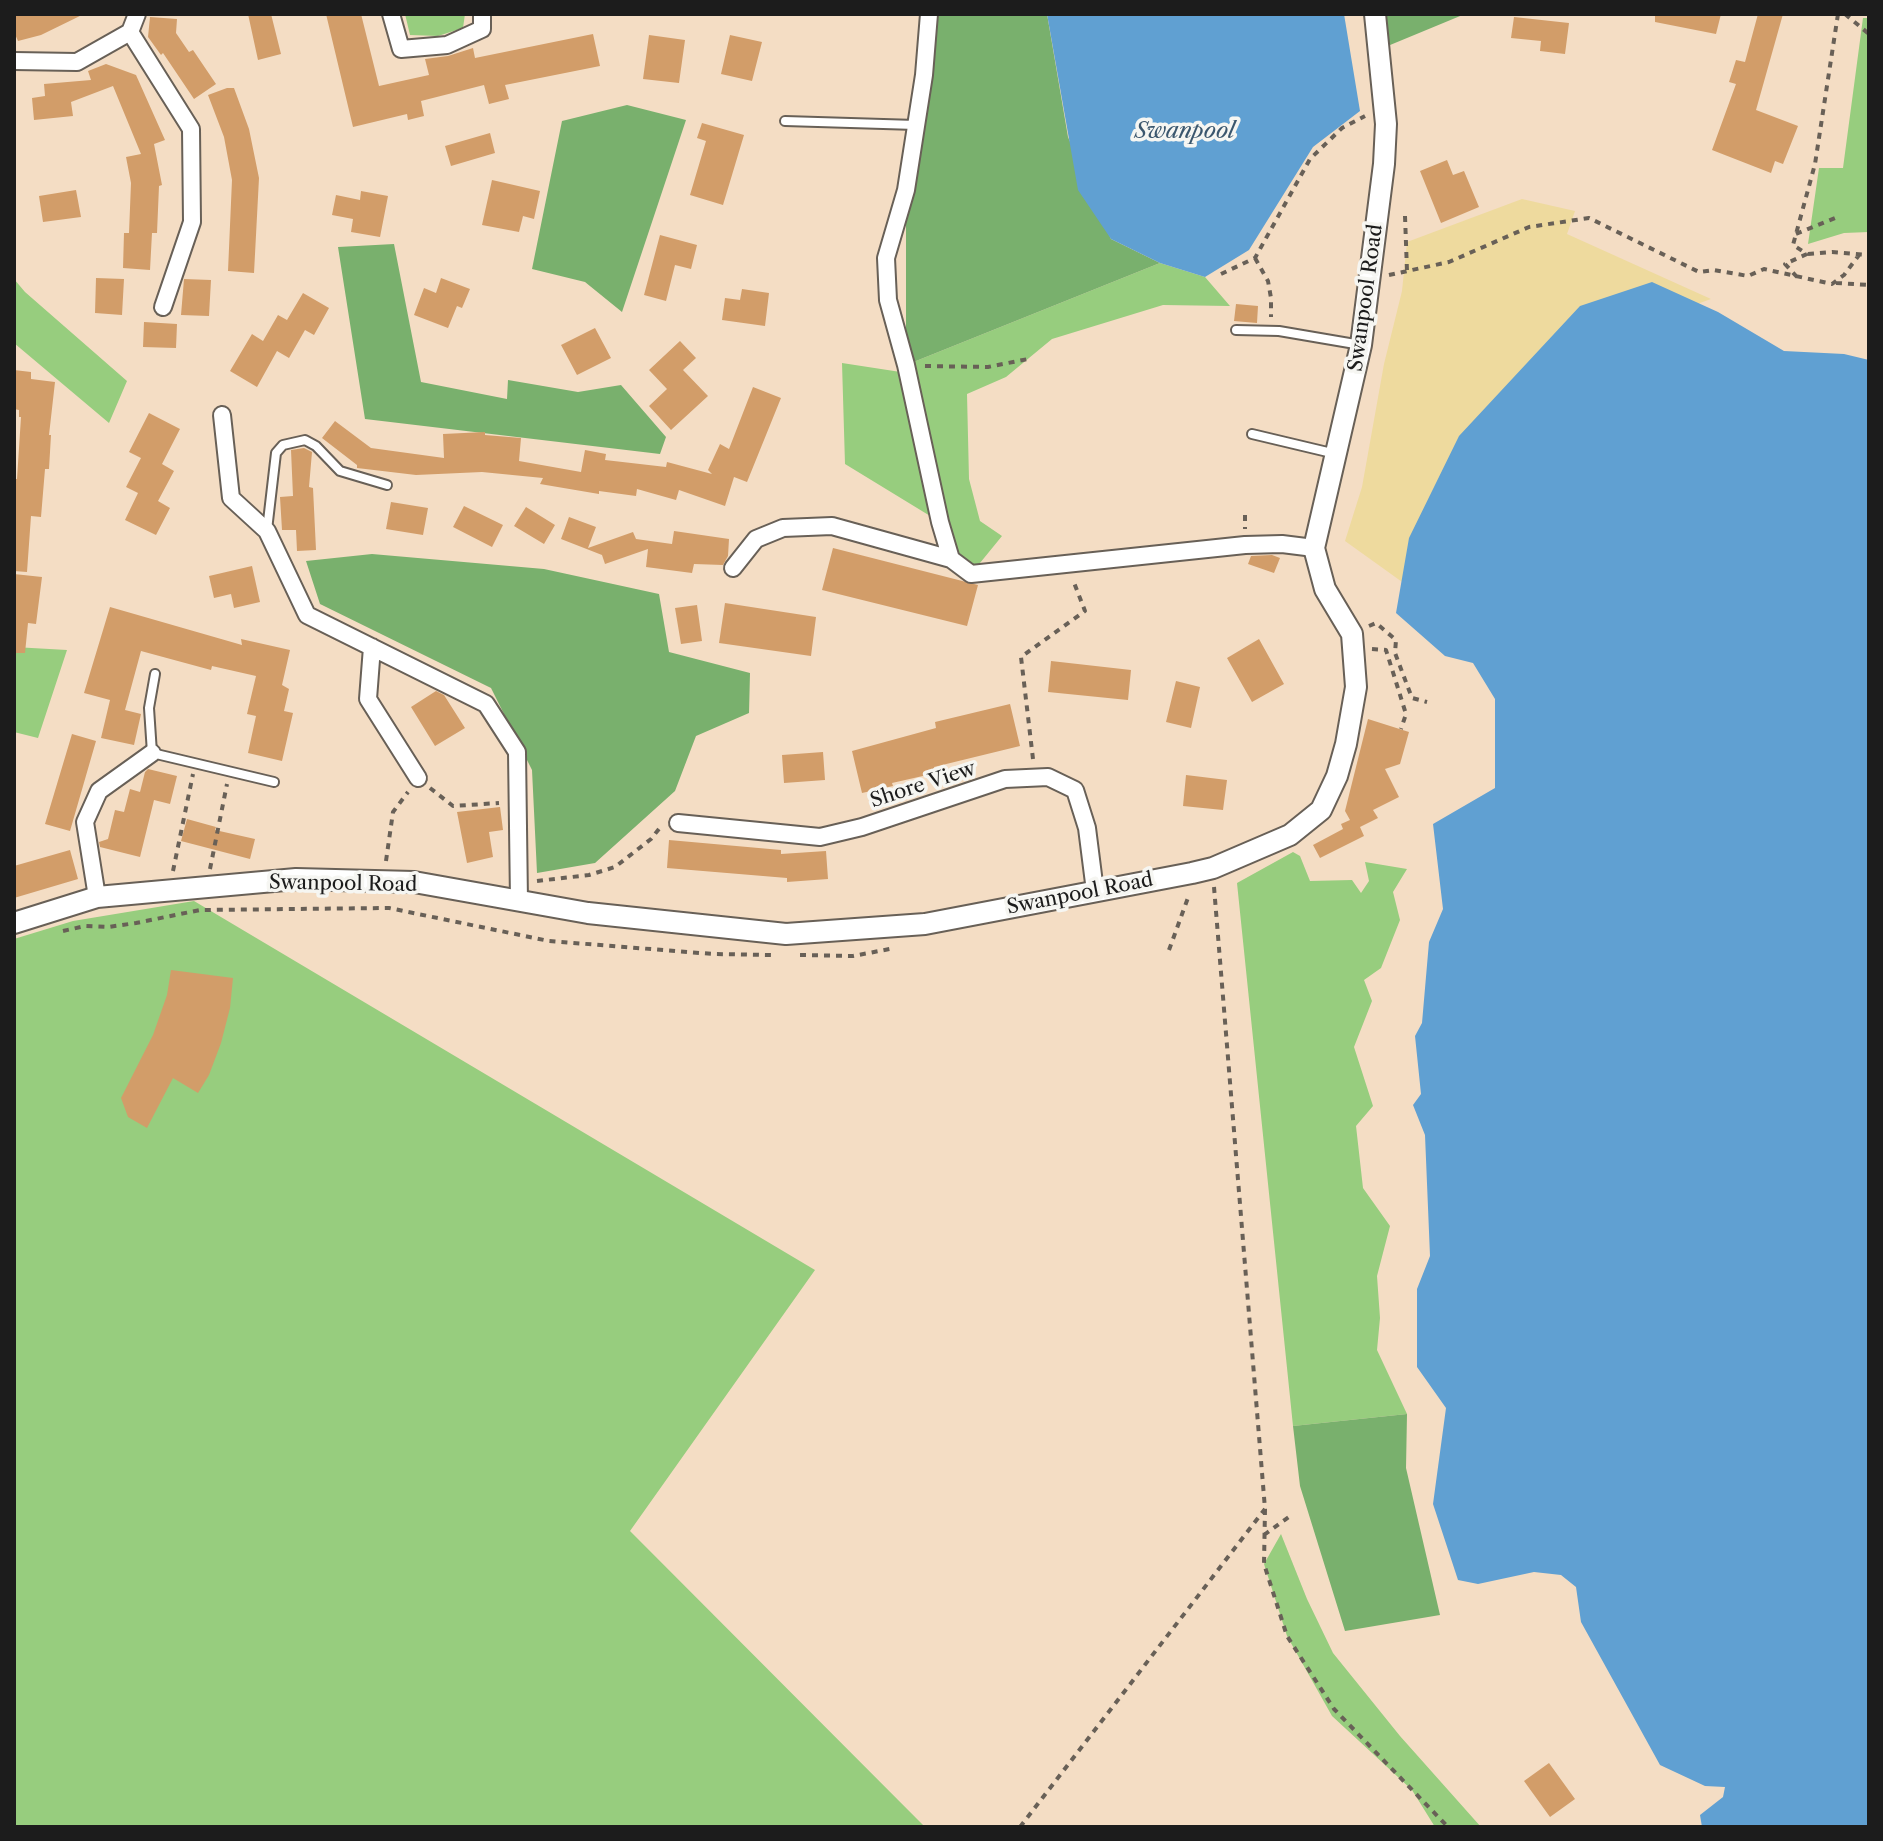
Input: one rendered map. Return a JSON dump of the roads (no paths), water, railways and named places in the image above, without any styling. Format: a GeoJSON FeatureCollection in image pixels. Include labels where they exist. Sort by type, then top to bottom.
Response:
{"type":"FeatureCollection","features":[{"type":"Feature","properties":{"kind":"street"},"geometry":{"type":"LineString","coordinates":[[14,61],[77,62],[130,32],[137,14]]}},
{"type":"Feature","properties":{"kind":"street"},"geometry":{"type":"LineString","coordinates":[[391,14],[401,49],[447,45],[482,29],[482,14]]}},
{"type":"Feature","properties":{"kind":"street"},"geometry":{"type":"LineString","coordinates":[[929,14],[924,75],[906,190],[886,258],[888,300],[951,559]]}},
{"type":"Feature","properties":{"kind":"street","name":"Swanpool Road"},"geometry":{"type":"LineString","coordinates":[[14,923],[97,897],[296,879],[414,882],[519,892],[588,913],[786,934],[925,924],[1192,873],[1213,868],[1290,835],[1321,810],[1337,776],[1356,687],[1352,634],[1325,589],[1314,548],[1361,345],[1384,164],[1384,110],[1375,14]]}},
{"type":"Feature","properties":{"kind":"street"},"geometry":{"type":"LineString","coordinates":[[130,32],[191,129],[192,222],[163,307]]}},
{"type":"Feature","properties":{"kind":"street"},"geometry":{"type":"LineString","coordinates":[[222,415],[231,498],[267,531],[307,615],[486,704],[517,752],[519,892]]}},
{"type":"Feature","properties":{"kind":"street"},"geometry":{"type":"LineString","coordinates":[[733,568],[756,539],[783,528],[832,526],[951,559],[971,574],[1245,545],[1282,544],[1314,548]]}},
{"type":"Feature","properties":{"kind":"street"},"geometry":{"type":"LineString","coordinates":[[372,647],[368,699],[418,778]]}},
{"type":"Feature","properties":{"kind":"street"},"geometry":{"type":"LineString","coordinates":[[97,897],[85,822],[99,791],[152,753]]}},
{"type":"Feature","properties":{"kind":"street","name":"Shore View"},"geometry":{"type":"LineString","coordinates":[[678,823],[820,837],[862,827],[1005,779],[1048,777],[1075,790],[1087,828],[1095,891]]}},
{"type":"Feature","properties":{"kind":"lane"},"geometry":{"type":"LineString","coordinates":[[785,121],[916,125]]}},
{"type":"Feature","properties":{"kind":"lane"},"geometry":{"type":"LineString","coordinates":[[1236,330],[1279,331],[1361,345]]}},
{"type":"Feature","properties":{"kind":"lane"},"geometry":{"type":"LineString","coordinates":[[1252,434],[1336,454]]}},
{"type":"Feature","properties":{"kind":"lane"},"geometry":{"type":"LineString","coordinates":[[267,531],[276,453],[283,445],[305,440],[316,446],[340,471],[387,485]]}},
{"type":"Feature","properties":{"kind":"lane"},"geometry":{"type":"LineString","coordinates":[[155,674],[149,708],[152,753],[274,782]]}},
{"type":"Feature","properties":{"kind":"water","name":"Swanpool"},"geometry":{"type":"Polygon","coordinates":[[[1047,14],[1344,14],[1360,111],[1313,147],[1249,250],[1205,277],[1160,263],[1111,239],[1078,190],[1047,14]]]}},
{"type":"Feature","properties":{"kind":"water"},"geometry":{"type":"Polygon","coordinates":[[[1652,282],[1718,312],[1784,351],[1844,354],[1869,360],[1869,1827],[1702,1827],[1700,1815],[1723,1797],[1725,1787],[1705,1786],[1660,1765],[1581,1622],[1576,1587],[1561,1575],[1534,1572],[1478,1584],[1458,1580],[1433,1504],[1446,1408],[1417,1367],[1417,1289],[1430,1256],[1425,1135],[1413,1105],[1421,1094],[1415,1036],[1422,1023],[1429,942],[1443,909],[1433,824],[1495,788],[1495,699],[1473,663],[1445,656],[1396,613],[1409,538],[1459,436],[1580,306],[1652,282]]]}}]}
